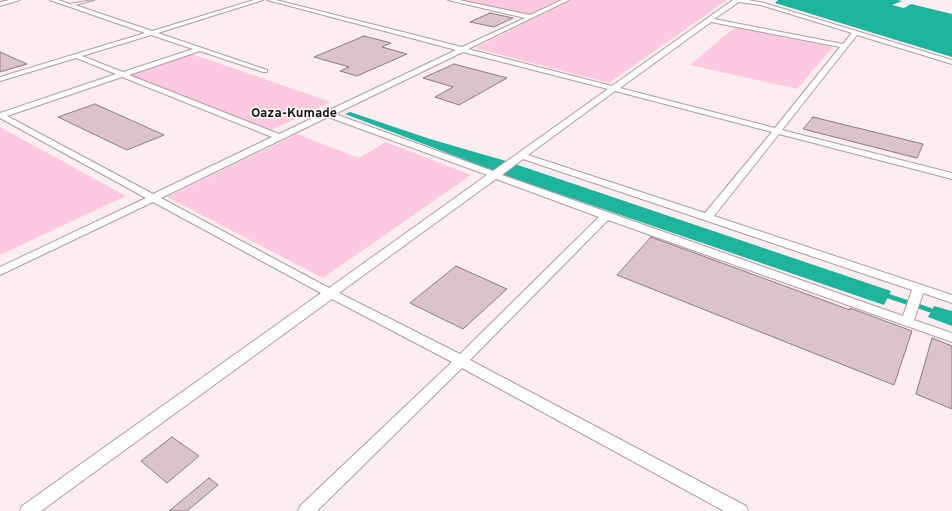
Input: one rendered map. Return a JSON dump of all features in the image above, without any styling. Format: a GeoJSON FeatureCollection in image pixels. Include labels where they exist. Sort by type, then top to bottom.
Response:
{"type":"FeatureCollection","features":[{"type":"Feature","properties":{"kind":"street"},"geometry":{"type":"LineString","coordinates":[[0,4],[17,0]]}},
{"type":"Feature","properties":{"kind":"street"},"geometry":{"type":"LineString","coordinates":[[54,0],[265,71]]}},
{"type":"Feature","properties":{"kind":"street"},"geometry":{"type":"LineString","coordinates":[[70,5],[91,0]]}},
{"type":"Feature","properties":{"kind":"street"},"geometry":{"type":"LineString","coordinates":[[0,79],[260,0]]}},
{"type":"Feature","properties":{"kind":"street"},"geometry":{"type":"LineString","coordinates":[[270,0],[952,176]]}},
{"type":"Feature","properties":{"kind":"street"},"geometry":{"type":"LineString","coordinates":[[451,0],[530,17]]}},
{"type":"Feature","properties":{"kind":"street"},"geometry":{"type":"LineString","coordinates":[[0,271],[566,0]]}},
{"type":"Feature","properties":{"kind":"street"},"geometry":{"type":"LineString","coordinates":[[28,511],[612,89],[738,0],[762,4],[952,62]]}},
{"type":"Feature","properties":{"kind":"street"},"geometry":{"type":"LineString","coordinates":[[710,20],[844,46]]}},
{"type":"Feature","properties":{"kind":"street"},"geometry":{"type":"LineString","coordinates":[[707,218],[775,131],[856,32]]}},
{"type":"Feature","properties":{"kind":"street"},"geometry":{"type":"LineString","coordinates":[[1,115],[200,49]]}},
{"type":"Feature","properties":{"kind":"street"},"geometry":{"type":"LineString","coordinates":[[76,56],[279,137]]}},
{"type":"Feature","properties":{"kind":"street"},"geometry":{"type":"LineString","coordinates":[[328,114],[606,216],[952,338]]}},
{"type":"Feature","properties":{"kind":"street"},"geometry":{"type":"LineString","coordinates":[[1,115],[330,293],[461,361],[740,511]]}},
{"type":"Feature","properties":{"kind":"street"},"geometry":{"type":"LineString","coordinates":[[515,159],[707,218],[916,299],[952,299]]}},
{"type":"Feature","properties":{"kind":"street"},"geometry":{"type":"LineString","coordinates":[[306,511],[461,361],[606,216]]}},
{"type":"Feature","properties":{"kind":"street"},"geometry":{"type":"LineString","coordinates":[[907,322],[916,299]]}},
{"type":"Feature","properties":{"kind":"shaded area"},"geometry":{"type":"Polygon","coordinates":[[[459,0],[560,0],[529,15],[459,0]]]}},
{"type":"Feature","properties":{"kind":"shaded area"},"geometry":{"type":"Polygon","coordinates":[[[571,0],[727,0],[609,83],[475,48],[571,0]]]}},
{"type":"Feature","properties":{"kind":"shaded area"},"geometry":{"type":"Polygon","coordinates":[[[778,0],[897,0],[902,1],[892,5],[904,8],[911,4],[952,14],[952,57],[775,3],[778,0]]]}},
{"type":"Feature","properties":{"kind":"shaded area"},"geometry":{"type":"Polygon","coordinates":[[[735,27],[833,47],[797,89],[690,65],[735,27]]]}},
{"type":"Feature","properties":{"kind":"shaded area"},"geometry":{"type":"Polygon","coordinates":[[[192,54],[331,102],[269,131],[130,75],[192,54]]]}},
{"type":"Feature","properties":{"kind":"shaded area"},"geometry":{"type":"Polygon","coordinates":[[[350,112],[430,139],[506,161],[891,291],[884,305],[518,180],[345,114],[350,112]]]}},
{"type":"Feature","properties":{"kind":"shaded area"},"geometry":{"type":"Polygon","coordinates":[[[0,127],[126,196],[0,255],[0,127]]]}},
{"type":"Feature","properties":{"kind":"shaded area"},"geometry":{"type":"Polygon","coordinates":[[[297,134],[359,158],[386,142],[471,175],[323,278],[167,197],[297,134]]]}},
{"type":"Feature","properties":{"kind":"shaded area"},"geometry":{"type":"Polygon","coordinates":[[[934,306],[952,311],[952,326],[928,317],[934,306]]]}},
{"type":"Feature","properties":{"kind":"building"},"geometry":{"type":"Polygon","coordinates":[[[490,13],[513,18],[494,27],[470,22],[490,13]]]}},
{"type":"Feature","properties":{"kind":"building"},"geometry":{"type":"Polygon","coordinates":[[[364,36],[391,43],[382,47],[407,54],[357,76],[340,71],[349,67],[314,57],[364,36]]]}},
{"type":"Feature","properties":{"kind":"building"},"geometry":{"type":"Polygon","coordinates":[[[0,52],[27,64],[0,72],[0,52]]]}},
{"type":"Feature","properties":{"kind":"building"},"geometry":{"type":"Polygon","coordinates":[[[454,64],[507,78],[459,105],[435,97],[453,87],[423,78],[454,64]]]}},
{"type":"Feature","properties":{"kind":"building"},"geometry":{"type":"Polygon","coordinates":[[[95,104],[164,135],[127,150],[58,117],[95,104]]]}},
{"type":"Feature","properties":{"kind":"building"},"geometry":{"type":"Polygon","coordinates":[[[813,117],[923,144],[917,158],[803,129],[813,117]]]}},
{"type":"Feature","properties":{"kind":"building"},"geometry":{"type":"Polygon","coordinates":[[[651,237],[850,310],[850,308],[912,331],[894,385],[617,275],[651,237]]]}},
{"type":"Feature","properties":{"kind":"building"},"geometry":{"type":"Polygon","coordinates":[[[456,266],[507,289],[463,329],[410,303],[456,266]]]}},
{"type":"Feature","properties":{"kind":"building"},"geometry":{"type":"Polygon","coordinates":[[[932,338],[952,346],[952,409],[916,394],[932,338]]]}},
{"type":"Feature","properties":{"kind":"building"},"geometry":{"type":"Polygon","coordinates":[[[172,437],[199,456],[167,483],[141,461],[172,437]]]}},
{"type":"Feature","properties":{"kind":"building"},"geometry":{"type":"Polygon","coordinates":[[[209,478],[218,485],[187,511],[169,511],[209,478]]]}},
{"type":"Feature","properties":{"kind":"waterway"},"geometry":{"type":"LineString","coordinates":[[885,295],[930,310]]}},
{"type":"Feature","properties":{"kind":"district","name":"Oaza-Kumade"},"geometry":{"type":"Point","coordinates":[294,114]}}]}
